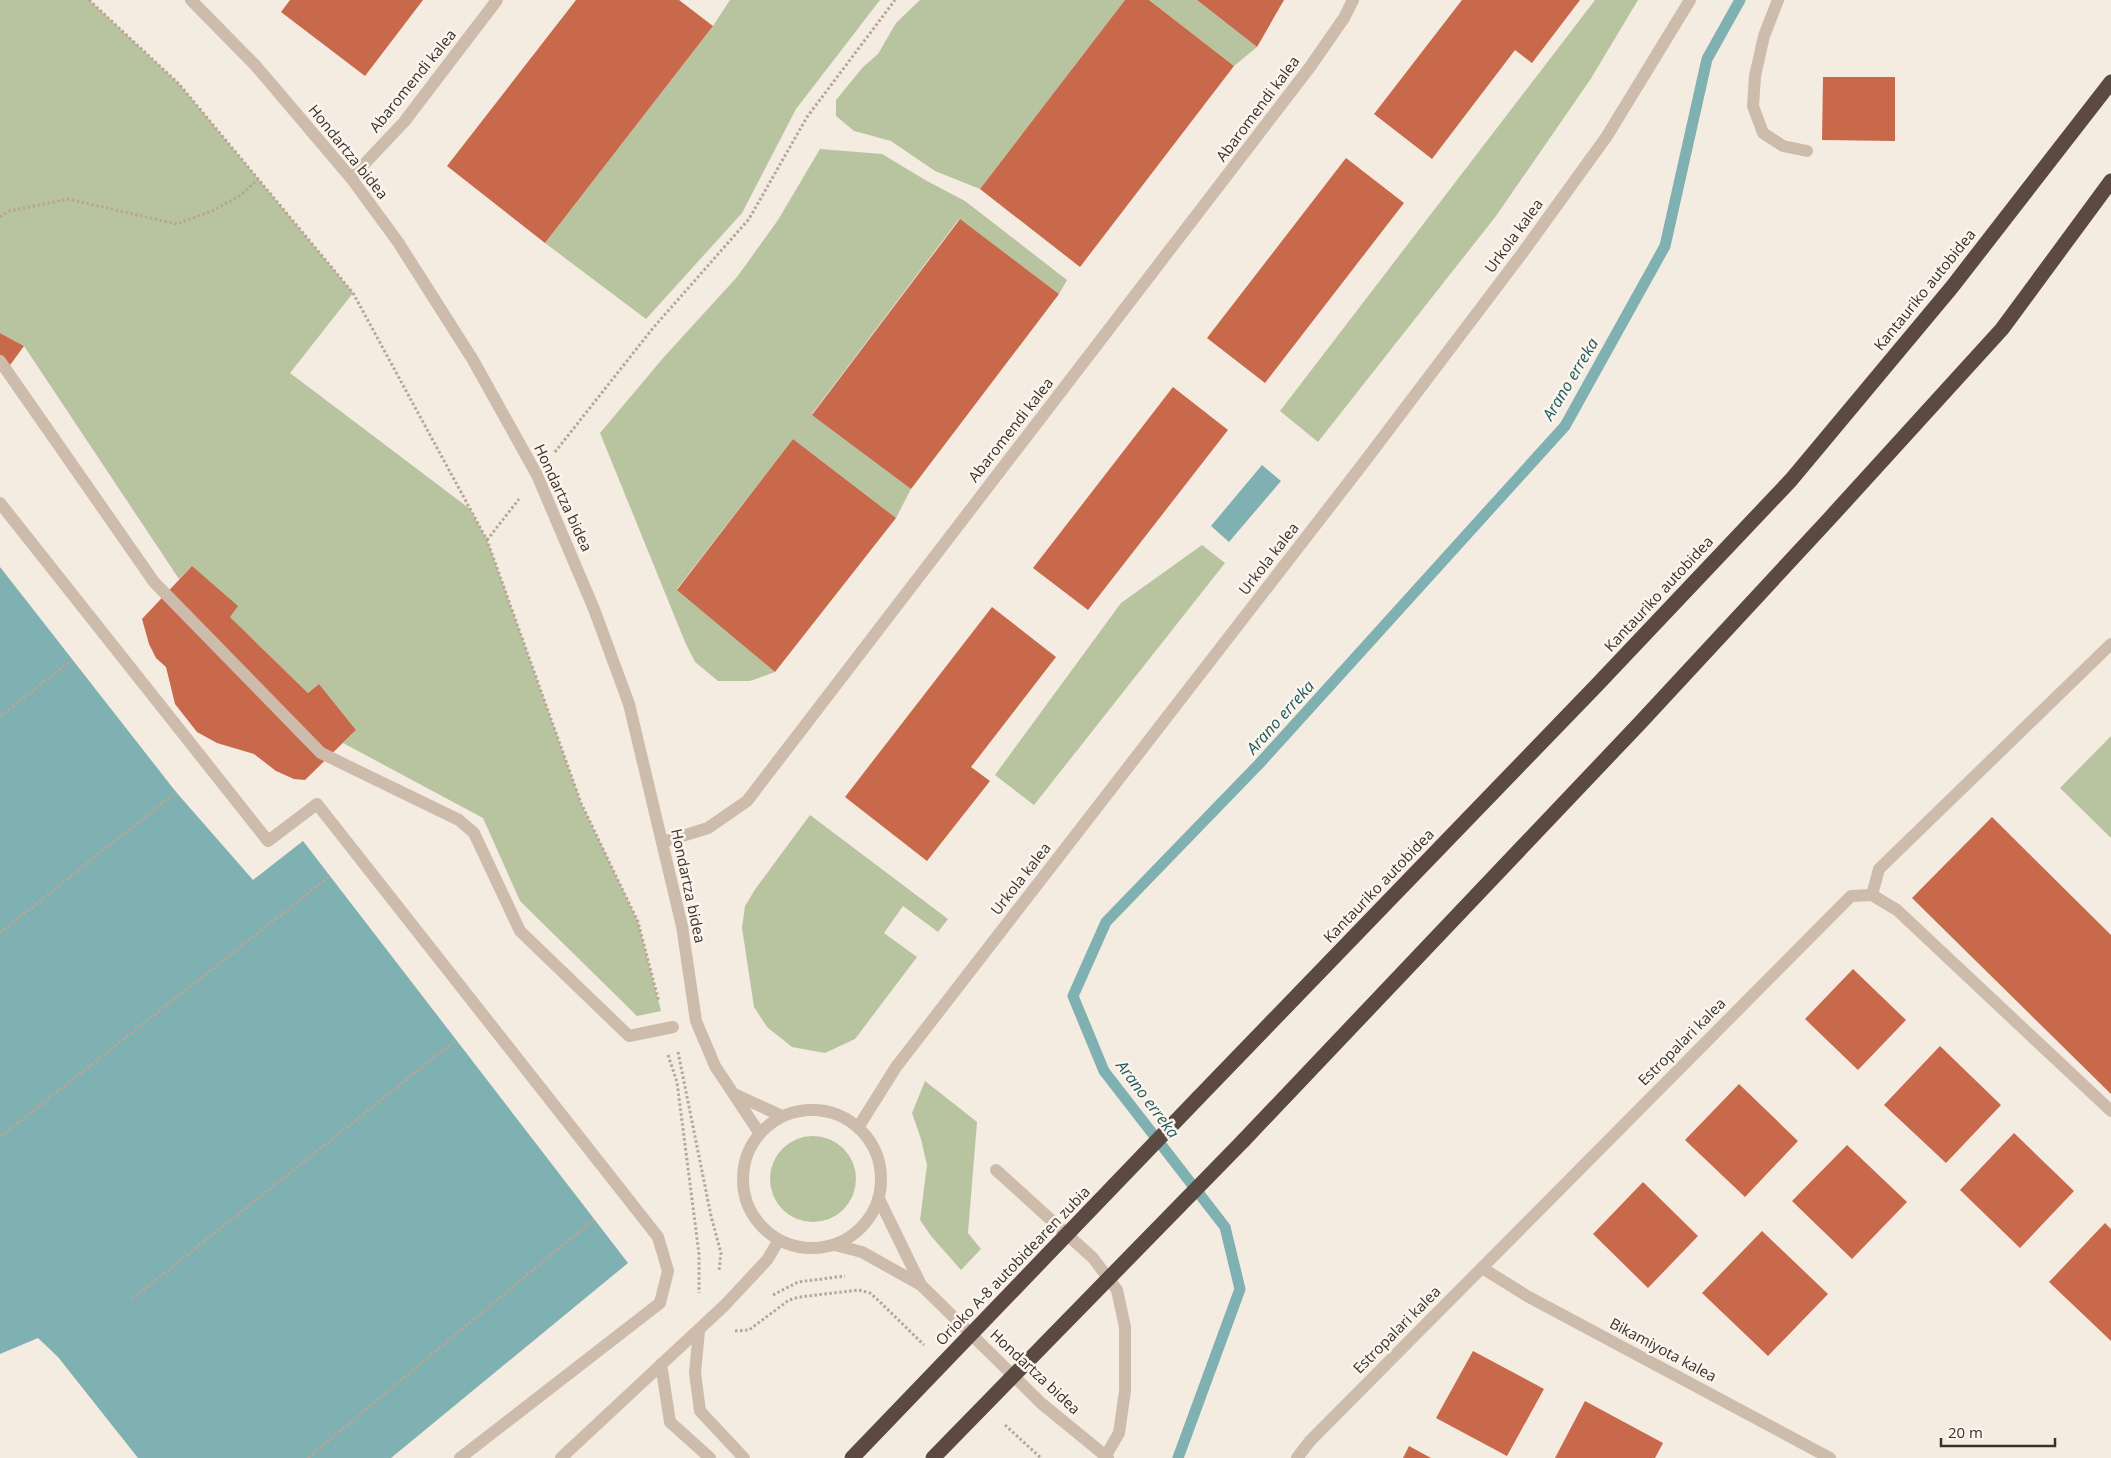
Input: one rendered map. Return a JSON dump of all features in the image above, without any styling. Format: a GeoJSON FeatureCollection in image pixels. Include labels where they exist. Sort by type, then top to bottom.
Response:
{"type":"FeatureCollection","features":[{"type":"Feature","properties":{"kind":"highway","name":"Kantauriko autobidea"},"geometry":{"type":"LineString","coordinates":[[1198,1098],[1603,679],[1791,480],[1952,287],[2111,82]]}},
{"type":"Feature","properties":{"kind":"highway"},"geometry":{"type":"LineString","coordinates":[[933,1458],[1243,1141],[1658,703],[1830,518],[1995,336],[2111,181]]}},
{"type":"Feature","properties":{"kind":"highway","name":"Orioko A-8 autobidearen zubia"},"geometry":{"type":"LineString","coordinates":[[852,1458],[1198,1098]]}},
{"type":"Feature","properties":{"kind":"street","name":"Hondartza bidea"},"geometry":{"type":"LineString","coordinates":[[191,0],[255,65],[351,178],[398,242],[473,360],[537,476],[594,609],[629,704],[682,926],[696,1021],[715,1066],[760,1134]]}},
{"type":"Feature","properties":{"kind":"street","name":"Abaromendi kalea"},"geometry":{"type":"LineString","coordinates":[[351,178],[404,122],[497,0]]}},
{"type":"Feature","properties":{"kind":"street","name":"Abaromendi kalea"},"geometry":{"type":"LineString","coordinates":[[663,842],[708,828],[747,801],[1310,67],[1344,18],[1353,0]]}},
{"type":"Feature","properties":{"kind":"street","name":"Urkola kalea"},"geometry":{"type":"LineString","coordinates":[[859,1126],[896,1067],[1362,465],[1521,255],[1607,136],[1690,0]]}},
{"type":"Feature","properties":{"kind":"street"},"geometry":{"type":"LineString","coordinates":[[1778,0],[1764,36],[1755,76],[1753,106],[1764,134],[1783,146],[1807,150]]}},
{"type":"Feature","properties":{"kind":"street"},"geometry":{"type":"LineString","coordinates":[[0,361],[154,582],[321,753],[459,820],[474,833],[520,931],[629,1036],[674,1027]]}},
{"type":"Feature","properties":{"kind":"street"},"geometry":{"type":"LineString","coordinates":[[0,503],[268,841],[317,804],[658,1237],[668,1271],[660,1303],[460,1458]]}},
{"type":"Feature","properties":{"kind":"street"},"geometry":{"type":"LineString","coordinates":[[2111,644],[1879,869],[1872,895],[1897,910],[2111,1111]]}},
{"type":"Feature","properties":{"kind":"street","name":"Estropalari kalea"},"geometry":{"type":"LineString","coordinates":[[1297,1458],[1310,1441],[1851,896],[1872,895]]}},
{"type":"Feature","properties":{"kind":"street"},"geometry":{"type":"LineString","coordinates":[[734,1094],[782,1116]]}},
{"type":"Feature","properties":{"kind":"street"},"geometry":{"type":"LineString","coordinates":[[808,1109],[836,1113],[859,1126],[875,1147],[882,1173],[879,1199],[862,1227],[835,1244],[816,1248],[796,1246],[779,1240],[759,1222],[751,1210],[744,1191],[744,1172],[749,1152],[760,1134],[782,1116],[808,1109]]}},
{"type":"Feature","properties":{"kind":"street"},"geometry":{"type":"LineString","coordinates":[[996,1170],[1093,1258],[1117,1290],[1125,1327],[1125,1391],[1119,1433],[1106,1457]]}},
{"type":"Feature","properties":{"kind":"street","name":"Hondartza bidea"},"geometry":{"type":"LineString","coordinates":[[879,1199],[921,1285]]}},
{"type":"Feature","properties":{"kind":"street"},"geometry":{"type":"LineString","coordinates":[[561,1458],[715,1315],[767,1260],[779,1240]]}},
{"type":"Feature","properties":{"kind":"street","name":"Hondartza bidea"},"geometry":{"type":"LineString","coordinates":[[835,1244],[862,1252],[921,1285],[1041,1403],[1106,1457]]}},
{"type":"Feature","properties":{"kind":"street","name":"Bikamiyota kalea"},"geometry":{"type":"LineString","coordinates":[[1482,1268],[1527,1296],[1830,1458]]}},
{"type":"Feature","properties":{"kind":"street"},"geometry":{"type":"LineString","coordinates":[[699,1331],[695,1373],[700,1411],[744,1458]]}},
{"type":"Feature","properties":{"kind":"street"},"geometry":{"type":"LineString","coordinates":[[661,1364],[670,1422],[710,1458]]}},
{"type":"Feature","properties":{"kind":"path"},"geometry":{"type":"LineString","coordinates":[[89,0],[179,84],[353,294],[487,540],[581,803],[638,922],[661,1011],[661,1029],[677,1082],[699,1254],[699,1295],[728,1329],[740,1332],[749,1330],[789,1300],[798,1297],[859,1290],[870,1294],[880,1302],[928,1348]]}},
{"type":"Feature","properties":{"kind":"path"},"geometry":{"type":"LineString","coordinates":[[487,540],[653,328],[748,219],[807,117],[895,0]]}},
{"type":"Feature","properties":{"kind":"path"},"geometry":{"type":"LineString","coordinates":[[0,217],[9,211],[68,199],[177,224],[214,210],[241,196],[258,179]]}},
{"type":"Feature","properties":{"kind":"path"},"geometry":{"type":"LineString","coordinates":[[0,716],[72,660]]}},
{"type":"Feature","properties":{"kind":"path"},"geometry":{"type":"LineString","coordinates":[[0,933],[176,792]]}},
{"type":"Feature","properties":{"kind":"path"},"geometry":{"type":"LineString","coordinates":[[1,1136],[330,876]]}},
{"type":"Feature","properties":{"kind":"path"},"geometry":{"type":"LineString","coordinates":[[132,1299],[456,1040]]}},
{"type":"Feature","properties":{"kind":"path"},"geometry":{"type":"LineString","coordinates":[[308,1458],[594,1219]]}},
{"type":"Feature","properties":{"kind":"path"},"geometry":{"type":"LineString","coordinates":[[767,1299],[781,1289],[798,1282],[850,1276]]}},
{"type":"Feature","properties":{"kind":"path"},"geometry":{"type":"LineString","coordinates":[[1002,1422],[1042,1458]]}},
{"type":"Feature","properties":{"kind":"green space"},"geometry":{"type":"Polygon","coordinates":[[[0,0],[89,0],[179,84],[353,293],[290,373],[470,509],[487,540],[581,803],[638,922],[661,1011],[637,1016],[520,901],[483,818],[343,743],[356,730],[319,684],[308,693],[230,617],[192,566],[179,579],[24,346],[0,333],[0,0]]]}},
{"type":"Feature","properties":{"kind":"green space"},"geometry":{"type":"Polygon","coordinates":[[[730,0],[880,0],[796,109],[742,213],[646,319],[545,243],[713,26],[730,0]]]}},
{"type":"Feature","properties":{"kind":"green space"},"geometry":{"type":"Polygon","coordinates":[[[920,0],[1125,0],[980,189],[935,171],[891,141],[854,131],[836,116],[836,100],[863,67],[878,54],[896,23],[920,0]]]}},
{"type":"Feature","properties":{"kind":"green space"},"geometry":{"type":"Polygon","coordinates":[[[1149,0],[1197,0],[1257,47],[1234,66],[1149,0]]]}},
{"type":"Feature","properties":{"kind":"green space"},"geometry":{"type":"Polygon","coordinates":[[[1595,0],[1638,0],[1590,80],[1496,216],[1318,442],[1280,411],[1595,0]]]}},
{"type":"Feature","properties":{"kind":"green space"},"geometry":{"type":"Polygon","coordinates":[[[820,149],[882,154],[965,201],[1067,280],[1059,294],[959,219],[812,414],[911,489],[896,518],[793,439],[677,589],[775,672],[750,681],[718,681],[695,662],[685,642],[600,433],[664,357],[737,277],[778,220],[820,149]]]}},
{"type":"Feature","properties":{"kind":"green space"},"geometry":{"type":"Polygon","coordinates":[[[1202,545],[1225,563],[1034,805],[995,775],[1121,603],[1202,545]]]}},
{"type":"Feature","properties":{"kind":"green space"},"geometry":{"type":"Polygon","coordinates":[[[2111,736],[2111,838],[2060,788],[2111,736]]]}},
{"type":"Feature","properties":{"kind":"green space"},"geometry":{"type":"Polygon","coordinates":[[[810,815],[948,919],[938,932],[903,906],[884,933],[917,957],[855,1039],[825,1053],[792,1047],[767,1027],[754,1007],[742,928],[745,906],[756,888],[810,815]]]}},
{"type":"Feature","properties":{"kind":"green space"},"geometry":{"type":"Polygon","coordinates":[[[925,1081],[977,1122],[968,1233],[981,1249],[961,1270],[931,1236],[920,1220],[927,1165],[912,1113],[925,1081]]]}},
{"type":"Feature","properties":{"kind":"green space"},"geometry":{"type":"Polygon","coordinates":[[[813,1136],[830,1139],[844,1148],[853,1162],[856,1179],[853,1196],[844,1210],[830,1219],[813,1222],[796,1219],[782,1210],[773,1196],[770,1179],[773,1162],[782,1148],[796,1139],[813,1136]]]}},
{"type":"Feature","properties":{"kind":"water"},"geometry":{"type":"Polygon","coordinates":[[[1262,465],[1281,481],[1229,542],[1211,526],[1262,465]]]}},
{"type":"Feature","properties":{"kind":"water"},"geometry":{"type":"Polygon","coordinates":[[[0,567],[176,792],[253,880],[303,841],[628,1263],[391,1458],[138,1458],[58,1357],[38,1338],[0,1354],[0,567]]]}},
{"type":"Feature","properties":{"kind":"building"},"geometry":{"type":"Polygon","coordinates":[[[290,0],[423,0],[365,76],[281,12],[290,0]]]}},
{"type":"Feature","properties":{"kind":"building"},"geometry":{"type":"Polygon","coordinates":[[[576,0],[679,0],[713,26],[545,243],[447,166],[576,0]]]}},
{"type":"Feature","properties":{"kind":"building"},"geometry":{"type":"Polygon","coordinates":[[[1125,0],[1149,0],[1234,66],[1080,267],[980,189],[1125,0]]]}},
{"type":"Feature","properties":{"kind":"building"},"geometry":{"type":"Polygon","coordinates":[[[1197,0],[1284,0],[1257,47],[1197,0]]]}},
{"type":"Feature","properties":{"kind":"building"},"geometry":{"type":"Polygon","coordinates":[[[1462,0],[1580,0],[1532,63],[1515,50],[1432,159],[1374,114],[1462,0]]]}},
{"type":"Feature","properties":{"kind":"building"},"geometry":{"type":"Polygon","coordinates":[[[1823,77],[1895,77],[1895,141],[1822,140],[1823,77]]]}},
{"type":"Feature","properties":{"kind":"building"},"geometry":{"type":"Polygon","coordinates":[[[1346,158],[1404,203],[1265,383],[1207,338],[1346,158]]]}},
{"type":"Feature","properties":{"kind":"building"},"geometry":{"type":"Polygon","coordinates":[[[960,219],[1059,294],[911,489],[812,415],[960,219]]]}},
{"type":"Feature","properties":{"kind":"building"},"geometry":{"type":"Polygon","coordinates":[[[0,333],[24,346],[5,372],[0,371],[0,333]]]}},
{"type":"Feature","properties":{"kind":"building"},"geometry":{"type":"Polygon","coordinates":[[[1173,387],[1228,430],[1088,610],[1033,568],[1173,387]]]}},
{"type":"Feature","properties":{"kind":"building"},"geometry":{"type":"Polygon","coordinates":[[[793,439],[896,518],[775,672],[677,590],[793,439]]]}},
{"type":"Feature","properties":{"kind":"building"},"geometry":{"type":"Polygon","coordinates":[[[192,566],[238,606],[230,617],[308,693],[319,684],[356,730],[305,780],[294,779],[276,771],[254,754],[217,743],[197,732],[175,704],[166,667],[156,658],[149,644],[142,619],[192,566]]]}},
{"type":"Feature","properties":{"kind":"building"},"geometry":{"type":"Polygon","coordinates":[[[992,607],[1056,657],[971,767],[990,781],[927,861],[845,797],[992,607]]]}},
{"type":"Feature","properties":{"kind":"building"},"geometry":{"type":"Polygon","coordinates":[[[1992,817],[2111,935],[2111,1094],[1912,898],[1992,817]]]}},
{"type":"Feature","properties":{"kind":"building"},"geometry":{"type":"Polygon","coordinates":[[[1853,969],[1906,1020],[1858,1070],[1805,1019],[1853,969]]]}},
{"type":"Feature","properties":{"kind":"building"},"geometry":{"type":"Polygon","coordinates":[[[1940,1046],[2001,1105],[1946,1163],[1884,1105],[1940,1046]]]}},
{"type":"Feature","properties":{"kind":"building"},"geometry":{"type":"Polygon","coordinates":[[[1739,1084],[1798,1141],[1745,1197],[1685,1140],[1739,1084]]]}},
{"type":"Feature","properties":{"kind":"building"},"geometry":{"type":"Polygon","coordinates":[[[2014,1133],[2074,1191],[2020,1248],[1960,1190],[2014,1133]]]}},
{"type":"Feature","properties":{"kind":"building"},"geometry":{"type":"Polygon","coordinates":[[[1847,1145],[1907,1202],[1852,1259],[1792,1201],[1847,1145]]]}},
{"type":"Feature","properties":{"kind":"building"},"geometry":{"type":"Polygon","coordinates":[[[1643,1182],[1698,1236],[1648,1288],[1593,1234],[1643,1182]]]}},
{"type":"Feature","properties":{"kind":"building"},"geometry":{"type":"Polygon","coordinates":[[[2105,1223],[2111,1229],[2111,1341],[2049,1282],[2105,1223]]]}},
{"type":"Feature","properties":{"kind":"building"},"geometry":{"type":"Polygon","coordinates":[[[1762,1231],[1828,1294],[1768,1356],[1702,1293],[1762,1231]]]}},
{"type":"Feature","properties":{"kind":"building"},"geometry":{"type":"Polygon","coordinates":[[[1473,1351],[1544,1389],[1507,1456],[1436,1418],[1473,1351]]]}},
{"type":"Feature","properties":{"kind":"building"},"geometry":{"type":"Polygon","coordinates":[[[1585,1401],[1663,1443],[1655,1458],[1555,1458],[1585,1401]]]}},
{"type":"Feature","properties":{"kind":"building"},"geometry":{"type":"Polygon","coordinates":[[[1409,1446],[1431,1458],[1403,1458],[1409,1446]]]}},
{"type":"Feature","properties":{"kind":"waterway","name":"Arano erreka"},"geometry":{"type":"LineString","coordinates":[[1178,1458],[1240,1289],[1225,1227],[1104,1071],[1073,996],[1106,922],[1259,764],[1565,426],[1665,246],[1707,59],[1740,0]]}}]}
